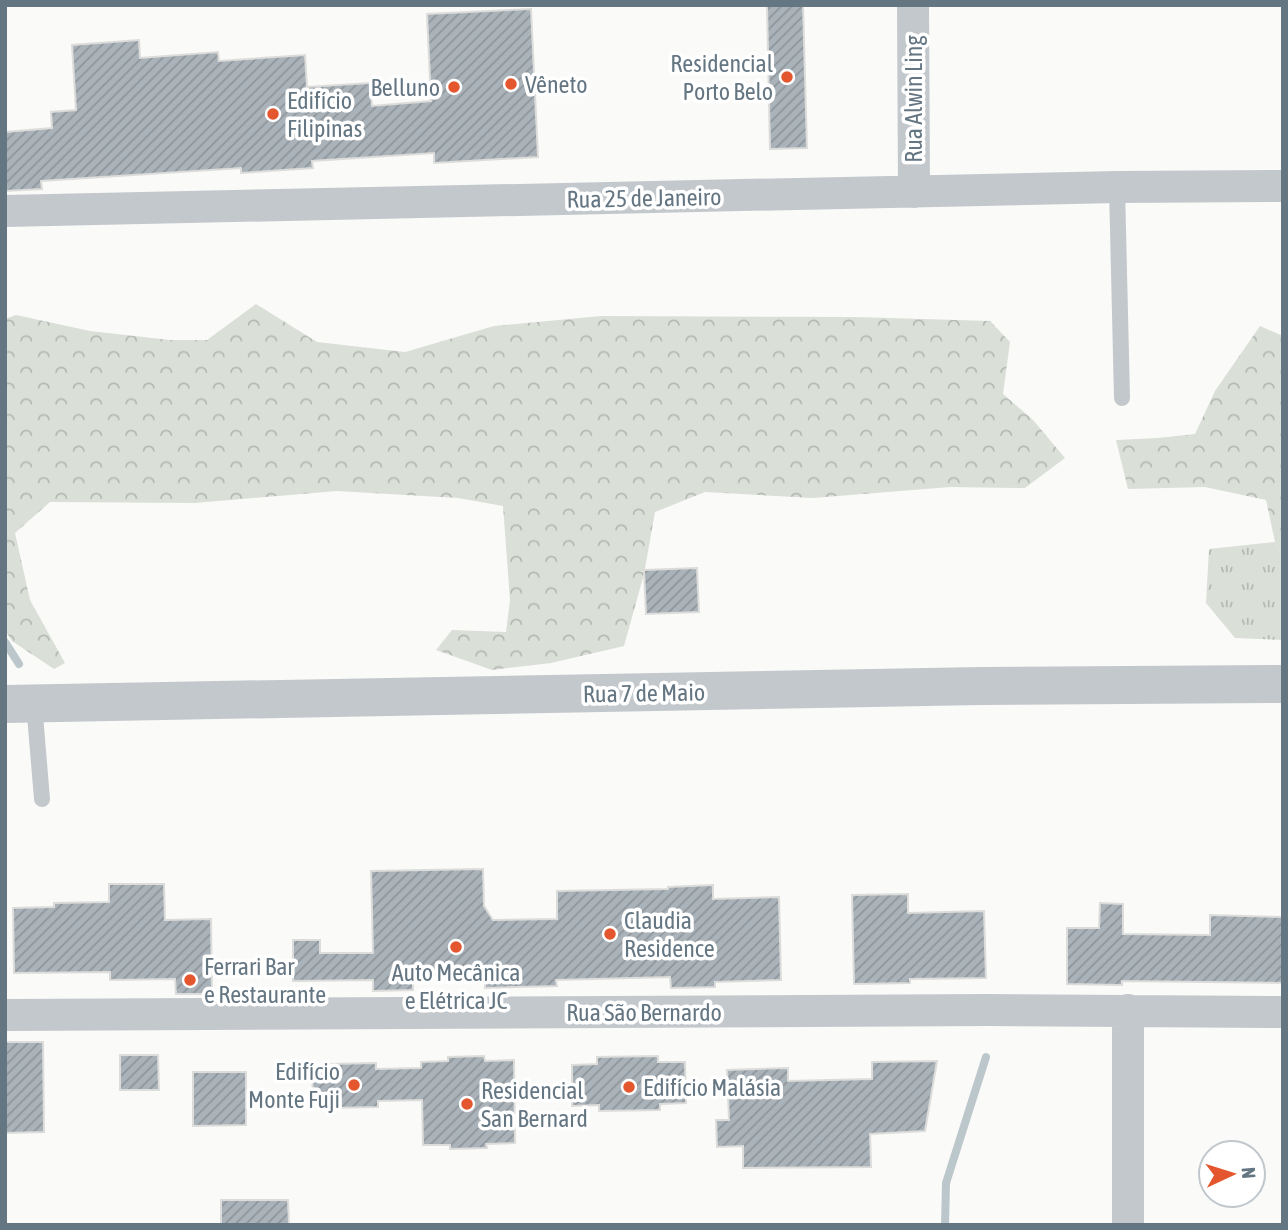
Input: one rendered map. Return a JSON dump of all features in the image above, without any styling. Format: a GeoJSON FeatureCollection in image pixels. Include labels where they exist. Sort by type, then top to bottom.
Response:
{"type":"FeatureCollection","features":[{"type":"Feature","properties":{"kind":"street","name":"Rua Alwin Ling"},"geometry":{"type":"LineString","coordinates":[[913,5],[914,192]]}},
{"type":"Feature","properties":{"kind":"street","name":"Rua 25 de Janeiro"},"geometry":{"type":"LineString","coordinates":[[5,211],[1117,187],[1283,186]]}},
{"type":"Feature","properties":{"kind":"street","name":"Rua 7 de Maio"},"geometry":{"type":"LineString","coordinates":[[20,704],[1283,684]]}},
{"type":"Feature","properties":{"kind":"street","name":"Rua São Bernardo"},"geometry":{"type":"LineString","coordinates":[[5,1015],[1128,1010],[1283,1012]]}},
{"type":"Feature","properties":{"kind":"street"},"geometry":{"type":"LineString","coordinates":[[1128,1010],[1128,1225]]}},
{"type":"Feature","properties":{"kind":"lane"},"geometry":{"type":"LineString","coordinates":[[1117,187],[1122,398]]}},
{"type":"Feature","properties":{"kind":"lane"},"geometry":{"type":"LineString","coordinates":[[20,704],[42,799]]}},
{"type":"Feature","properties":{"kind":"green space"},"geometry":{"type":"Polygon","coordinates":[[[256,304],[317,342],[405,352],[494,326],[601,316],[855,317],[990,321],[1010,342],[1003,394],[1033,420],[1065,458],[1025,488],[950,487],[813,498],[705,492],[655,512],[644,574],[624,646],[551,663],[492,670],[436,650],[452,630],[506,632],[510,600],[503,506],[458,498],[337,491],[195,503],[50,502],[15,533],[30,600],[65,663],[54,669],[12,641],[5,630],[5,319],[16,315],[90,331],[170,340],[207,340],[256,304]]]}},
{"type":"Feature","properties":{"kind":"green space"},"geometry":{"type":"Polygon","coordinates":[[[1260,326],[1283,336],[1283,556],[1275,542],[1266,500],[1205,487],[1128,489],[1116,440],[1195,434],[1215,391],[1260,326]]]}},
{"type":"Feature","properties":{"kind":"green space"},"geometry":{"type":"Polygon","coordinates":[[[1275,542],[1283,556],[1283,640],[1235,638],[1206,603],[1209,549],[1275,542]]]}},
{"type":"Feature","properties":{"kind":"building","name":"Residencial Porto Belo"},"geometry":{"type":"Polygon","coordinates":[[[767,5],[803,5],[807,148],[770,149],[767,5]]]}},
{"type":"Feature","properties":{"kind":"building"},"geometry":{"type":"Polygon","coordinates":[[[531,9],[538,157],[434,163],[434,153],[312,161],[313,168],[241,173],[241,168],[41,181],[42,189],[5,191],[5,132],[52,128],[51,112],[76,110],[72,45],[139,40],[140,58],[218,52],[219,61],[305,55],[307,87],[370,83],[372,106],[431,101],[427,14],[531,9]]]}},
{"type":"Feature","properties":{"kind":"building"},"geometry":{"type":"Polygon","coordinates":[[[697,568],[699,612],[646,614],[644,570],[697,568]]]}},
{"type":"Feature","properties":{"kind":"building"},"geometry":{"type":"Polygon","coordinates":[[[483,869],[484,906],[493,920],[557,919],[557,891],[668,889],[713,885],[713,899],[779,897],[781,980],[715,982],[715,987],[671,988],[670,977],[556,980],[557,986],[485,988],[485,972],[413,973],[413,990],[373,991],[373,980],[293,981],[293,940],[320,940],[320,953],[373,953],[371,871],[483,869]]]}},
{"type":"Feature","properties":{"kind":"building"},"geometry":{"type":"Polygon","coordinates":[[[109,884],[164,884],[165,920],[211,919],[212,994],[176,994],[175,979],[110,980],[110,972],[14,973],[13,908],[54,907],[54,903],[109,902],[109,884]]]}},
{"type":"Feature","properties":{"kind":"building"},"geometry":{"type":"Polygon","coordinates":[[[908,894],[908,913],[984,911],[986,978],[910,979],[910,983],[854,984],[852,895],[908,894]]]}},
{"type":"Feature","properties":{"kind":"building"},"geometry":{"type":"Polygon","coordinates":[[[1100,903],[1123,904],[1123,934],[1210,935],[1210,915],[1283,917],[1283,983],[1122,981],[1122,985],[1067,984],[1067,928],[1099,928],[1100,903]]]}},
{"type":"Feature","properties":{"kind":"building"},"geometry":{"type":"Polygon","coordinates":[[[5,1042],[43,1042],[44,1132],[5,1133],[5,1042]]]}},
{"type":"Feature","properties":{"kind":"building"},"geometry":{"type":"Polygon","coordinates":[[[120,1055],[158,1055],[159,1090],[120,1090],[120,1055]]]}},
{"type":"Feature","properties":{"kind":"building"},"geometry":{"type":"Polygon","coordinates":[[[484,1056],[485,1061],[514,1060],[515,1143],[486,1144],[487,1148],[450,1149],[450,1145],[423,1145],[422,1100],[378,1101],[378,1107],[329,1108],[328,1102],[313,1102],[312,1070],[330,1069],[330,1064],[376,1063],[376,1069],[421,1068],[421,1062],[448,1061],[448,1057],[484,1056]]]}},
{"type":"Feature","properties":{"kind":"building","name":"Edifício Malásia"},"geometry":{"type":"Polygon","coordinates":[[[658,1056],[658,1062],[685,1062],[686,1103],[660,1104],[660,1110],[599,1111],[599,1105],[572,1106],[572,1065],[597,1064],[597,1057],[658,1056]]]}},
{"type":"Feature","properties":{"kind":"building"},"geometry":{"type":"Polygon","coordinates":[[[937,1061],[925,1131],[870,1134],[871,1167],[743,1168],[743,1146],[717,1147],[716,1120],[729,1120],[727,1070],[788,1068],[788,1081],[872,1079],[872,1062],[937,1061]]]}},
{"type":"Feature","properties":{"kind":"building"},"geometry":{"type":"Polygon","coordinates":[[[193,1072],[246,1072],[246,1125],[193,1126],[193,1072]]]}},
{"type":"Feature","properties":{"kind":"building"},"geometry":{"type":"Polygon","coordinates":[[[221,1200],[288,1200],[289,1225],[221,1225],[221,1200]]]}},
{"type":"Feature","properties":{"kind":"waterway"},"geometry":{"type":"LineString","coordinates":[[5,642],[19,664]]}},
{"type":"Feature","properties":{"kind":"waterway"},"geometry":{"type":"LineString","coordinates":[[945,1225],[946,1183],[986,1057]]}},
{"type":"Feature","properties":{"kind":"place","name":"Residencial Porto Belo"},"geometry":{"type":"Point","coordinates":[787,77]}},
{"type":"Feature","properties":{"kind":"place","name":"Vêneto"},"geometry":{"type":"Point","coordinates":[511,84]}},
{"type":"Feature","properties":{"kind":"place","name":"Belluno"},"geometry":{"type":"Point","coordinates":[454,87]}},
{"type":"Feature","properties":{"kind":"place","name":"Edifício Filipinas"},"geometry":{"type":"Point","coordinates":[273,114]}},
{"type":"Feature","properties":{"kind":"place","name":"Claudia Residence"},"geometry":{"type":"Point","coordinates":[610,934]}},
{"type":"Feature","properties":{"kind":"place","name":"Auto Mecânica e Elétrica JC"},"geometry":{"type":"Point","coordinates":[456,947]}},
{"type":"Feature","properties":{"kind":"place","name":"Ferrari Bar e Restaurante"},"geometry":{"type":"Point","coordinates":[190,980]}},
{"type":"Feature","properties":{"kind":"place","name":"Edifício Monte Fuji"},"geometry":{"type":"Point","coordinates":[354,1085]}},
{"type":"Feature","properties":{"kind":"place","name":"Edifício Malásia"},"geometry":{"type":"Point","coordinates":[629,1087]}},
{"type":"Feature","properties":{"kind":"place","name":"Residencial San Bernard"},"geometry":{"type":"Point","coordinates":[467,1104]}}]}
